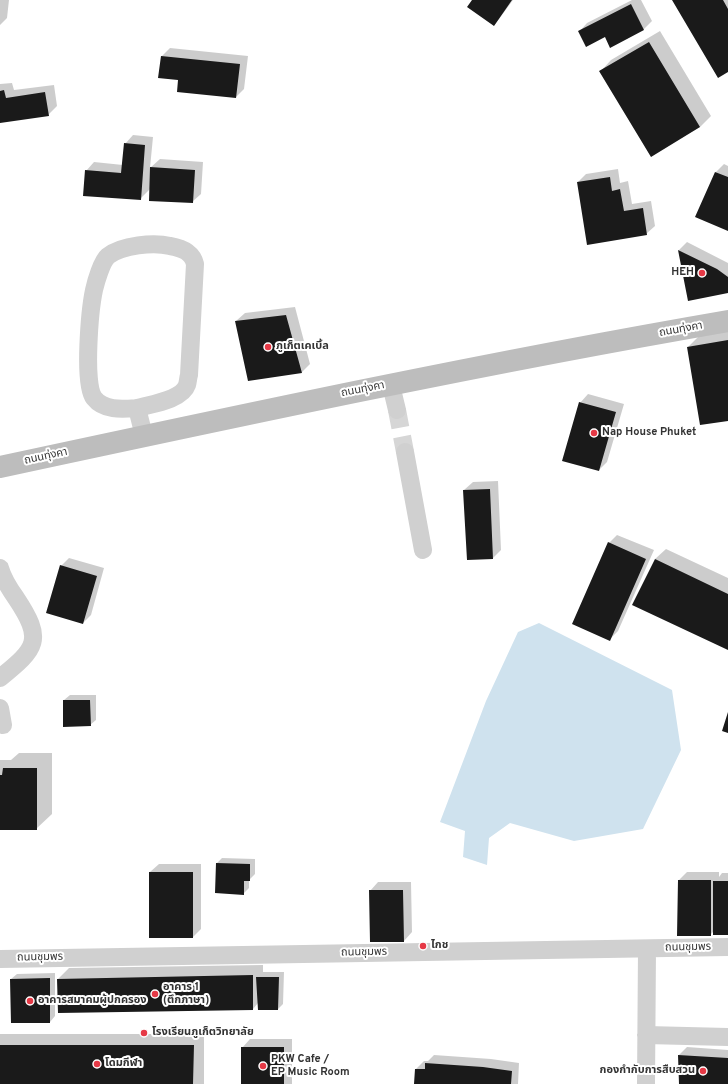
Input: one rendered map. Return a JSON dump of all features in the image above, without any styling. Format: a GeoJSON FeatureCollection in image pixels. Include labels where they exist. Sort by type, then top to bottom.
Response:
{"type":"FeatureCollection","features":[{"type":"Feature","properties":{"kind":"main road","name":"ถนนทุ่งคา"},"geometry":{"type":"LineString","coordinates":[[0,467],[392,385],[728,321]]}},
{"type":"Feature","properties":{"kind":"street"},"geometry":{"type":"LineString","coordinates":[[151,244],[170,246],[186,251],[193,257],[195,264],[189,375],[187,385],[183,391],[176,396],[137,408],[116,409],[108,407],[94,398],[91,391],[88,354],[94,289],[100,270],[107,257],[120,249],[151,244]]}},
{"type":"Feature","properties":{"kind":"street"},"geometry":{"type":"LineString","coordinates":[[392,385],[397,410]]}},
{"type":"Feature","properties":{"kind":"street"},"geometry":{"type":"LineString","coordinates":[[137,408],[144,436]]}},
{"type":"Feature","properties":{"kind":"street"},"geometry":{"type":"LineString","coordinates":[[405,452],[423,550]]}},
{"type":"Feature","properties":{"kind":"street"},"geometry":{"type":"LineString","coordinates":[[0,568],[9,588],[28,617],[33,636],[33,643],[29,651],[20,662],[0,678]]}},
{"type":"Feature","properties":{"kind":"street","name":"ถนนชุมพร"},"geometry":{"type":"LineString","coordinates":[[0,959],[728,947]]}},
{"type":"Feature","properties":{"kind":"street"},"geometry":{"type":"LineString","coordinates":[[646,1084],[647,949]]}},
{"type":"Feature","properties":{"kind":"street"},"geometry":{"type":"LineString","coordinates":[[646,1035],[728,1037]]}},
{"type":"Feature","properties":{"kind":"water"},"geometry":{"type":"Polygon","coordinates":[[[539,623],[672,690],[681,750],[643,829],[574,841],[510,823],[489,838],[487,865],[463,857],[465,831],[440,822],[486,701],[518,632],[539,623]]]}},
{"type":"Feature","properties":{"kind":"building"},"geometry":{"type":"Polygon","coordinates":[[[472,0],[512,0],[494,26],[467,7],[472,0]]]}},
{"type":"Feature","properties":{"kind":"building"},"geometry":{"type":"Polygon","coordinates":[[[672,0],[723,0],[728,9],[728,72],[718,78],[672,0]]]}},
{"type":"Feature","properties":{"kind":"building"},"geometry":{"type":"Polygon","coordinates":[[[631,4],[644,30],[610,48],[605,37],[586,47],[578,31],[631,4]]]}},
{"type":"Feature","properties":{"kind":"building"},"geometry":{"type":"Polygon","coordinates":[[[649,42],[700,127],[651,157],[599,71],[649,42]]]}},
{"type":"Feature","properties":{"kind":"building"},"geometry":{"type":"Polygon","coordinates":[[[161,56],[240,64],[236,98],[177,92],[178,80],[158,78],[161,56]]]}},
{"type":"Feature","properties":{"kind":"building"},"geometry":{"type":"Polygon","coordinates":[[[4,90],[6,98],[45,92],[49,116],[0,123],[0,91],[4,90]]]}},
{"type":"Feature","properties":{"kind":"building"},"geometry":{"type":"Polygon","coordinates":[[[124,143],[145,145],[141,200],[83,196],[85,170],[121,173],[124,143]]]}},
{"type":"Feature","properties":{"kind":"building"},"geometry":{"type":"Polygon","coordinates":[[[150,167],[195,170],[193,203],[149,201],[150,167]]]}},
{"type":"Feature","properties":{"kind":"building"},"geometry":{"type":"Polygon","coordinates":[[[715,172],[728,177],[728,231],[695,217],[715,172]]]}},
{"type":"Feature","properties":{"kind":"building"},"geometry":{"type":"Polygon","coordinates":[[[610,177],[612,191],[620,189],[624,211],[643,208],[647,235],[587,245],[577,182],[610,177]]]}},
{"type":"Feature","properties":{"kind":"building","name":"HEH"},"geometry":{"type":"Polygon","coordinates":[[[678,250],[717,269],[728,277],[728,293],[688,301],[678,250]]]}},
{"type":"Feature","properties":{"kind":"building","name":"ภูเก็ตเคเบิ้ล"},"geometry":{"type":"Polygon","coordinates":[[[286,315],[302,373],[248,381],[235,321],[286,315]]]}},
{"type":"Feature","properties":{"kind":"building"},"geometry":{"type":"Polygon","coordinates":[[[728,340],[728,421],[700,425],[687,347],[728,340]]]}},
{"type":"Feature","properties":{"kind":"building"},"geometry":{"type":"Polygon","coordinates":[[[579,402],[616,412],[599,471],[562,461],[579,402]]]}},
{"type":"Feature","properties":{"kind":"building"},"geometry":{"type":"Polygon","coordinates":[[[490,489],[493,559],[467,560],[463,490],[490,489]]]}},
{"type":"Feature","properties":{"kind":"building"},"geometry":{"type":"Polygon","coordinates":[[[608,542],[646,559],[610,641],[572,624],[608,542]]]}},
{"type":"Feature","properties":{"kind":"building"},"geometry":{"type":"Polygon","coordinates":[[[655,559],[728,594],[728,650],[632,605],[655,559]]]}},
{"type":"Feature","properties":{"kind":"building"},"geometry":{"type":"Polygon","coordinates":[[[60,565],[97,576],[83,624],[46,613],[60,565]]]}},
{"type":"Feature","properties":{"kind":"building"},"geometry":{"type":"Polygon","coordinates":[[[63,700],[90,700],[91,726],[63,727],[63,700]]]}},
{"type":"Feature","properties":{"kind":"building"},"geometry":{"type":"Polygon","coordinates":[[[728,712],[728,733],[722,731],[728,712]]]}},
{"type":"Feature","properties":{"kind":"building"},"geometry":{"type":"Polygon","coordinates":[[[3,768],[37,768],[37,830],[0,830],[0,775],[2,775],[3,768]]]}},
{"type":"Feature","properties":{"kind":"building"},"geometry":{"type":"Polygon","coordinates":[[[216,863],[250,864],[250,881],[244,881],[244,895],[215,893],[216,863]]]}},
{"type":"Feature","properties":{"kind":"building"},"geometry":{"type":"Polygon","coordinates":[[[149,872],[193,872],[193,938],[149,938],[149,872]]]}},
{"type":"Feature","properties":{"kind":"building"},"geometry":{"type":"Polygon","coordinates":[[[678,880],[711,880],[711,936],[677,936],[678,880]]]}},
{"type":"Feature","properties":{"kind":"building"},"geometry":{"type":"Polygon","coordinates":[[[713,881],[728,881],[728,935],[713,935],[713,881]]]}},
{"type":"Feature","properties":{"kind":"building"},"geometry":{"type":"Polygon","coordinates":[[[369,890],[403,890],[404,942],[370,942],[369,890]]]}},
{"type":"Feature","properties":{"kind":"building","name":"อาคาร 1 (ตึกภาษา)"},"geometry":{"type":"Polygon","coordinates":[[[253,975],[253,1010],[58,1013],[57,979],[253,975]]]}},
{"type":"Feature","properties":{"kind":"building"},"geometry":{"type":"Polygon","coordinates":[[[256,977],[279,977],[278,1010],[258,1010],[256,977]]]}},
{"type":"Feature","properties":{"kind":"building","name":"อาคารสมาคมผู้ปกครอง"},"geometry":{"type":"Polygon","coordinates":[[[50,978],[50,1023],[11,1023],[10,979],[50,978]]]}},
{"type":"Feature","properties":{"kind":"building","name":"โดมกีฬา"},"geometry":{"type":"Polygon","coordinates":[[[0,1045],[194,1045],[193,1084],[0,1084],[0,1045]]]}},
{"type":"Feature","properties":{"kind":"building","name":"PKW Cafe / EP Music Room"},"geometry":{"type":"Polygon","coordinates":[[[241,1047],[284,1047],[284,1084],[241,1084],[241,1047]]]}},
{"type":"Feature","properties":{"kind":"building","name":"กองกำกับการสืบสวน"},"geometry":{"type":"Polygon","coordinates":[[[678,1055],[728,1058],[728,1084],[679,1084],[678,1055]]]}},
{"type":"Feature","properties":{"kind":"building"},"geometry":{"type":"Polygon","coordinates":[[[425,1063],[483,1067],[512,1071],[511,1084],[414,1084],[415,1069],[425,1069],[425,1063]]]}},
{"type":"Feature","properties":{"kind":"tunnel"},"geometry":{"type":"LineString","coordinates":[[397,410],[405,452]]}},
{"type":"Feature","properties":{"kind":"place","name":"HEH"},"geometry":{"type":"Point","coordinates":[702,273]}},
{"type":"Feature","properties":{"kind":"place","name":"ภูเก็ตเคเบิ้ล"},"geometry":{"type":"Point","coordinates":[268,347]}},
{"type":"Feature","properties":{"kind":"place","name":"Nap House Phuket"},"geometry":{"type":"Point","coordinates":[594,433]}},
{"type":"Feature","properties":{"kind":"place","name":"ไกช"},"geometry":{"type":"Point","coordinates":[423,946]}},
{"type":"Feature","properties":{"kind":"place","name":"อาคาร 1 (ตึกภาษา)"},"geometry":{"type":"Point","coordinates":[155,994]}},
{"type":"Feature","properties":{"kind":"place","name":"อาคารสมาคมผู้ปกครอง"},"geometry":{"type":"Point","coordinates":[30,1001]}},
{"type":"Feature","properties":{"kind":"place","name":"โรงเรียนภูเก็ตวิทยาลัย"},"geometry":{"type":"Point","coordinates":[144,1033]}},
{"type":"Feature","properties":{"kind":"place","name":"โดมกีฬา"},"geometry":{"type":"Point","coordinates":[97,1064]}},
{"type":"Feature","properties":{"kind":"place","name":"PKW Cafe / EP Music Room"},"geometry":{"type":"Point","coordinates":[263,1066]}},
{"type":"Feature","properties":{"kind":"place","name":"กองกำกับการสืบสวน"},"geometry":{"type":"Point","coordinates":[703,1071]}}]}
